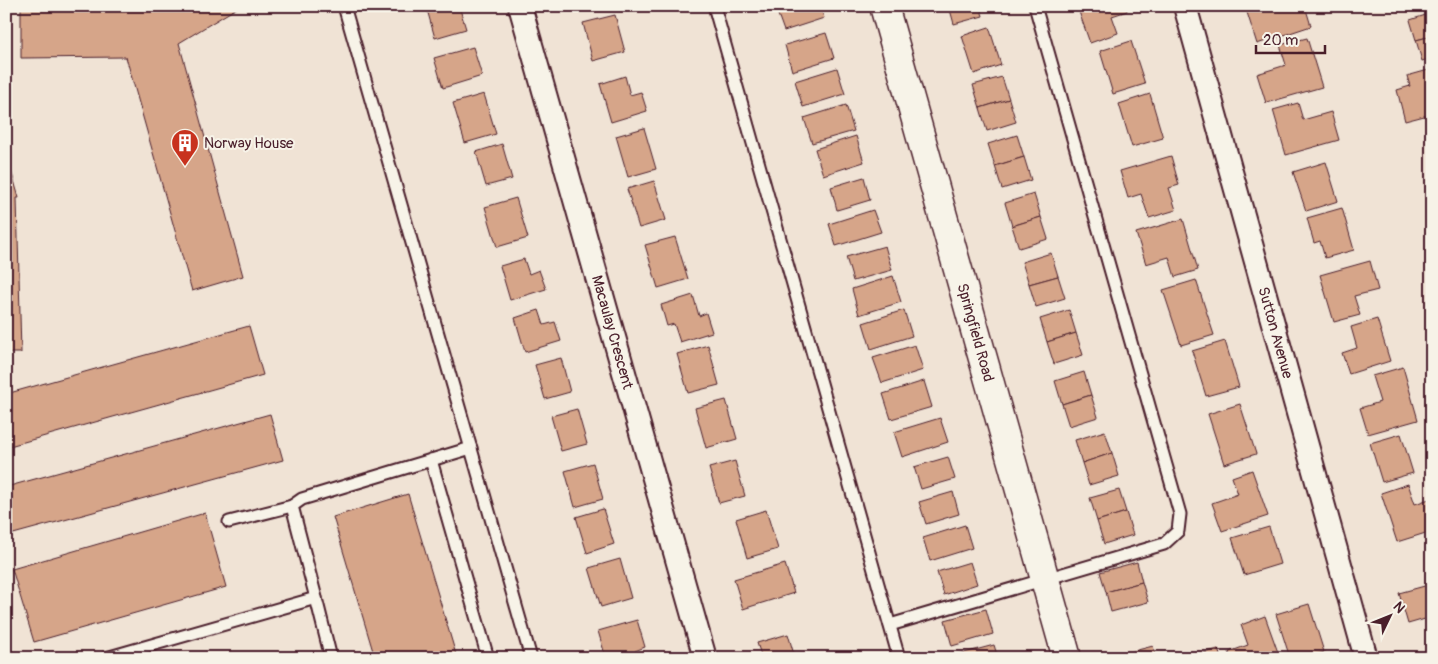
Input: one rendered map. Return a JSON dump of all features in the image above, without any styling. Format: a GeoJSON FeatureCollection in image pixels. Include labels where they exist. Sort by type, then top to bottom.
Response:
{"type":"FeatureCollection","features":[{"type":"Feature","properties":{"kind":"street","name":"Macaulay Crescent"},"geometry":{"type":"LineString","coordinates":[[520,6],[705,658]]}},
{"type":"Feature","properties":{"kind":"street","name":"Springfield Road"},"geometry":{"type":"LineString","coordinates":[[884,6],[1068,658]]}},
{"type":"Feature","properties":{"kind":"street","name":"Sutton Avenue"},"geometry":{"type":"LineString","coordinates":[[1185,6],[1366,658]]}},
{"type":"Feature","properties":{"kind":"lane"},"geometry":{"type":"LineString","coordinates":[[344,6],[531,658]]}},
{"type":"Feature","properties":{"kind":"lane"},"geometry":{"type":"LineString","coordinates":[[714,6],[899,658]]}},
{"type":"Feature","properties":{"kind":"lane"},"geometry":{"type":"LineString","coordinates":[[890,625],[1164,544],[1178,531],[1180,514],[1035,6]]}},
{"type":"Feature","properties":{"kind":"lane"},"geometry":{"type":"LineString","coordinates":[[229,522],[292,506],[302,499],[471,448]]}},
{"type":"Feature","properties":{"kind":"lane"},"geometry":{"type":"LineString","coordinates":[[431,460],[488,658]]}},
{"type":"Feature","properties":{"kind":"lane"},"geometry":{"type":"LineString","coordinates":[[292,506],[331,658]]}},
{"type":"Feature","properties":{"kind":"lane"},"geometry":{"type":"LineString","coordinates":[[106,658],[316,598]]}},
{"type":"Feature","properties":{"kind":"building","name":"Norway House"},"geometry":{"type":"Polygon","coordinates":[[[240,6],[179,43],[243,276],[192,291],[126,57],[21,58],[21,7],[240,6]]]}},
{"type":"Feature","properties":{"kind":"building"},"geometry":{"type":"Polygon","coordinates":[[[426,6],[459,6],[466,29],[435,38],[426,6]]]}},
{"type":"Feature","properties":{"kind":"building"},"geometry":{"type":"Polygon","coordinates":[[[783,6],[820,6],[824,18],[784,31],[776,9],[783,6]]]}},
{"type":"Feature","properties":{"kind":"building"},"geometry":{"type":"Polygon","coordinates":[[[949,6],[980,6],[983,16],[954,24],[949,6]]]}},
{"type":"Feature","properties":{"kind":"building"},"geometry":{"type":"Polygon","coordinates":[[[1077,6],[1126,6],[1127,11],[1112,16],[1118,33],[1090,43],[1077,6]]]}},
{"type":"Feature","properties":{"kind":"building"},"geometry":{"type":"Polygon","coordinates":[[[1245,6],[1305,6],[1311,26],[1257,44],[1245,6]]]}},
{"type":"Feature","properties":{"kind":"building"},"geometry":{"type":"Polygon","coordinates":[[[1432,13],[1432,36],[1416,40],[1410,20],[1432,13]]]}},
{"type":"Feature","properties":{"kind":"building"},"geometry":{"type":"Polygon","coordinates":[[[615,15],[625,52],[593,61],[583,23],[615,15]]]}},
{"type":"Feature","properties":{"kind":"building"},"geometry":{"type":"Polygon","coordinates":[[[989,27],[1001,65],[974,74],[962,36],[989,27]]]}},
{"type":"Feature","properties":{"kind":"building"},"geometry":{"type":"Polygon","coordinates":[[[826,33],[834,58],[792,71],[785,45],[826,33]]]}},
{"type":"Feature","properties":{"kind":"building"},"geometry":{"type":"Polygon","coordinates":[[[1432,36],[1432,58],[1422,61],[1416,40],[1432,36]]]}},
{"type":"Feature","properties":{"kind":"building"},"geometry":{"type":"Polygon","coordinates":[[[1307,38],[1322,87],[1266,103],[1257,74],[1286,65],[1280,45],[1307,38]]]}},
{"type":"Feature","properties":{"kind":"building"},"geometry":{"type":"Polygon","coordinates":[[[1131,41],[1145,84],[1113,94],[1100,51],[1131,41]]]}},
{"type":"Feature","properties":{"kind":"building"},"geometry":{"type":"Polygon","coordinates":[[[473,47],[482,76],[443,88],[434,58],[473,47]]]}},
{"type":"Feature","properties":{"kind":"building"},"geometry":{"type":"Polygon","coordinates":[[[837,68],[845,94],[803,107],[795,81],[837,68]]]}},
{"type":"Feature","properties":{"kind":"building"},"geometry":{"type":"Polygon","coordinates":[[[1432,69],[1432,114],[1405,121],[1397,90],[1410,86],[1407,76],[1432,69]]]}},
{"type":"Feature","properties":{"kind":"building"},"geometry":{"type":"Polygon","coordinates":[[[625,76],[630,95],[641,92],[647,111],[611,122],[600,84],[625,76]]]}},
{"type":"Feature","properties":{"kind":"building"},"geometry":{"type":"Polygon","coordinates":[[[1002,77],[1009,99],[980,108],[973,85],[1002,77]]]}},
{"type":"Feature","properties":{"kind":"building"},"geometry":{"type":"Polygon","coordinates":[[[484,94],[496,134],[465,143],[453,103],[484,94]]]}},
{"type":"Feature","properties":{"kind":"building"},"geometry":{"type":"Polygon","coordinates":[[[1150,94],[1163,138],[1132,147],[1119,104],[1150,94]]]}},
{"type":"Feature","properties":{"kind":"building"},"geometry":{"type":"Polygon","coordinates":[[[1009,99],[1016,122],[987,131],[980,108],[1009,99]]]}},
{"type":"Feature","properties":{"kind":"building"},"geometry":{"type":"Polygon","coordinates":[[[1298,103],[1303,120],[1331,112],[1339,140],[1286,155],[1273,110],[1298,103]]]}},
{"type":"Feature","properties":{"kind":"building"},"geometry":{"type":"Polygon","coordinates":[[[846,105],[854,131],[812,143],[804,118],[846,105]]]}},
{"type":"Feature","properties":{"kind":"building"},"geometry":{"type":"Polygon","coordinates":[[[644,128],[656,169],[628,177],[616,136],[644,128]]]}},
{"type":"Feature","properties":{"kind":"building"},"geometry":{"type":"Polygon","coordinates":[[[1017,135],[1024,157],[995,166],[988,144],[1017,135]]]}},
{"type":"Feature","properties":{"kind":"building"},"geometry":{"type":"Polygon","coordinates":[[[856,136],[864,162],[823,175],[815,149],[856,136]]]}},
{"type":"Feature","properties":{"kind":"building"},"geometry":{"type":"Polygon","coordinates":[[[502,144],[512,179],[486,186],[476,152],[502,144]]]}},
{"type":"Feature","properties":{"kind":"building"},"geometry":{"type":"Polygon","coordinates":[[[1171,156],[1179,185],[1169,188],[1176,210],[1149,218],[1141,194],[1128,198],[1120,171],[1171,156]]]}},
{"type":"Feature","properties":{"kind":"building"},"geometry":{"type":"Polygon","coordinates":[[[1024,157],[1031,180],[1002,189],[995,166],[1024,157]]]}},
{"type":"Feature","properties":{"kind":"building"},"geometry":{"type":"Polygon","coordinates":[[[6,162],[9,163],[19,198],[17,198],[21,353],[6,353],[6,162]]]}},
{"type":"Feature","properties":{"kind":"building"},"geometry":{"type":"Polygon","coordinates":[[[1326,162],[1338,201],[1306,211],[1293,172],[1326,162]]]}},
{"type":"Feature","properties":{"kind":"building"},"geometry":{"type":"Polygon","coordinates":[[[864,177],[870,200],[837,210],[831,187],[864,177]]]}},
{"type":"Feature","properties":{"kind":"building"},"geometry":{"type":"Polygon","coordinates":[[[654,181],[666,220],[639,228],[627,189],[654,181]]]}},
{"type":"Feature","properties":{"kind":"building"},"geometry":{"type":"Polygon","coordinates":[[[1034,194],[1041,217],[1012,226],[1005,203],[1034,194]]]}},
{"type":"Feature","properties":{"kind":"building"},"geometry":{"type":"Polygon","coordinates":[[[516,198],[528,238],[497,247],[485,207],[516,198]]]}},
{"type":"Feature","properties":{"kind":"building"},"geometry":{"type":"Polygon","coordinates":[[[1342,208],[1354,250],[1325,258],[1320,241],[1314,243],[1307,218],[1342,208]]]}},
{"type":"Feature","properties":{"kind":"building"},"geometry":{"type":"Polygon","coordinates":[[[873,210],[881,232],[836,246],[829,224],[873,210]]]}},
{"type":"Feature","properties":{"kind":"building"},"geometry":{"type":"Polygon","coordinates":[[[1041,217],[1048,239],[1019,248],[1012,226],[1041,217]]]}},
{"type":"Feature","properties":{"kind":"building"},"geometry":{"type":"Polygon","coordinates":[[[1183,219],[1198,270],[1175,277],[1169,257],[1146,264],[1136,233],[1183,219]]]}},
{"type":"Feature","properties":{"kind":"building"},"geometry":{"type":"Polygon","coordinates":[[[675,237],[688,279],[658,288],[645,245],[675,237]]]}},
{"type":"Feature","properties":{"kind":"building"},"geometry":{"type":"Polygon","coordinates":[[[885,246],[892,270],[853,281],[846,257],[885,246]]]}},
{"type":"Feature","properties":{"kind":"building"},"geometry":{"type":"Polygon","coordinates":[[[1051,253],[1058,276],[1029,284],[1022,262],[1051,253]]]}},
{"type":"Feature","properties":{"kind":"building"},"geometry":{"type":"Polygon","coordinates":[[[524,259],[529,274],[539,270],[546,289],[510,300],[500,266],[524,259]]]}},
{"type":"Feature","properties":{"kind":"building"},"geometry":{"type":"Polygon","coordinates":[[[1370,261],[1378,290],[1354,296],[1360,315],[1334,322],[1320,275],[1370,261]]]}},
{"type":"Feature","properties":{"kind":"building"},"geometry":{"type":"Polygon","coordinates":[[[893,276],[901,302],[859,315],[852,289],[893,276]]]}},
{"type":"Feature","properties":{"kind":"building"},"geometry":{"type":"Polygon","coordinates":[[[1058,276],[1065,298],[1036,307],[1029,284],[1058,276]]]}},
{"type":"Feature","properties":{"kind":"building"},"geometry":{"type":"Polygon","coordinates":[[[1196,280],[1214,335],[1181,345],[1163,290],[1196,280]]]}},
{"type":"Feature","properties":{"kind":"building"},"geometry":{"type":"Polygon","coordinates":[[[693,295],[699,316],[706,313],[712,332],[680,342],[674,324],[667,326],[661,305],[693,295]]]}},
{"type":"Feature","properties":{"kind":"building"},"geometry":{"type":"Polygon","coordinates":[[[539,310],[544,325],[555,322],[561,341],[525,352],[515,318],[539,310]]]}},
{"type":"Feature","properties":{"kind":"building"},"geometry":{"type":"Polygon","coordinates":[[[904,310],[912,336],[871,349],[863,323],[904,310]]]}},
{"type":"Feature","properties":{"kind":"building"},"geometry":{"type":"Polygon","coordinates":[[[1069,310],[1076,333],[1047,342],[1040,319],[1069,310]]]}},
{"type":"Feature","properties":{"kind":"building"},"geometry":{"type":"Polygon","coordinates":[[[1377,319],[1390,361],[1349,374],[1342,353],[1357,348],[1351,327],[1377,319]]]}},
{"type":"Feature","properties":{"kind":"building"},"geometry":{"type":"Polygon","coordinates":[[[249,326],[263,375],[6,447],[6,394],[249,326]]]}},
{"type":"Feature","properties":{"kind":"building"},"geometry":{"type":"Polygon","coordinates":[[[1076,333],[1083,355],[1054,364],[1047,342],[1076,333]]]}},
{"type":"Feature","properties":{"kind":"building"},"geometry":{"type":"Polygon","coordinates":[[[1225,341],[1239,387],[1206,396],[1192,351],[1225,341]]]}},
{"type":"Feature","properties":{"kind":"building"},"geometry":{"type":"Polygon","coordinates":[[[708,345],[719,385],[688,393],[677,354],[708,345]]]}},
{"type":"Feature","properties":{"kind":"building"},"geometry":{"type":"Polygon","coordinates":[[[915,345],[923,370],[882,383],[873,358],[915,345]]]}},
{"type":"Feature","properties":{"kind":"building"},"geometry":{"type":"Polygon","coordinates":[[[561,358],[570,392],[545,399],[535,365],[561,358]]]}},
{"type":"Feature","properties":{"kind":"building"},"geometry":{"type":"Polygon","coordinates":[[[1403,367],[1418,420],[1368,434],[1360,408],[1380,402],[1372,376],[1403,367]]]}},
{"type":"Feature","properties":{"kind":"building"},"geometry":{"type":"Polygon","coordinates":[[[1084,372],[1091,395],[1062,404],[1055,381],[1084,372]]]}},
{"type":"Feature","properties":{"kind":"building"},"geometry":{"type":"Polygon","coordinates":[[[924,381],[932,407],[891,419],[883,394],[924,381]]]}},
{"type":"Feature","properties":{"kind":"building"},"geometry":{"type":"Polygon","coordinates":[[[1091,395],[1098,417],[1069,426],[1062,404],[1091,395]]]}},
{"type":"Feature","properties":{"kind":"building"},"geometry":{"type":"Polygon","coordinates":[[[726,400],[737,439],[706,448],[695,408],[726,400]]]}},
{"type":"Feature","properties":{"kind":"building"},"geometry":{"type":"Polygon","coordinates":[[[1240,404],[1256,454],[1224,464],[1208,414],[1240,404]]]}},
{"type":"Feature","properties":{"kind":"building"},"geometry":{"type":"Polygon","coordinates":[[[577,409],[587,444],[561,451],[551,416],[577,409]]]}},
{"type":"Feature","properties":{"kind":"building"},"geometry":{"type":"Polygon","coordinates":[[[270,414],[283,460],[6,536],[6,487],[270,414]]]}},
{"type":"Feature","properties":{"kind":"building"},"geometry":{"type":"Polygon","coordinates":[[[940,418],[948,442],[902,457],[894,432],[940,418]]]}},
{"type":"Feature","properties":{"kind":"building"},"geometry":{"type":"Polygon","coordinates":[[[1105,431],[1112,453],[1082,463],[1075,440],[1105,431]]]}},
{"type":"Feature","properties":{"kind":"building"},"geometry":{"type":"Polygon","coordinates":[[[1401,434],[1413,473],[1382,482],[1370,443],[1401,434]]]}},
{"type":"Feature","properties":{"kind":"building"},"geometry":{"type":"Polygon","coordinates":[[[1112,453],[1119,476],[1089,485],[1082,463],[1112,453]]]}},
{"type":"Feature","properties":{"kind":"building"},"geometry":{"type":"Polygon","coordinates":[[[948,457],[955,479],[921,489],[914,467],[948,457]]]}},
{"type":"Feature","properties":{"kind":"building"},"geometry":{"type":"Polygon","coordinates":[[[735,461],[745,496],[719,503],[709,468],[735,461]]]}},
{"type":"Feature","properties":{"kind":"building"},"geometry":{"type":"Polygon","coordinates":[[[593,463],[603,499],[575,507],[565,471],[593,463]]]}},
{"type":"Feature","properties":{"kind":"building"},"geometry":{"type":"Polygon","coordinates":[[[1252,470],[1268,516],[1222,531],[1212,503],[1238,494],[1232,477],[1252,470]]]}},
{"type":"Feature","properties":{"kind":"building"},"geometry":{"type":"Polygon","coordinates":[[[1408,484],[1415,504],[1432,498],[1432,531],[1397,542],[1381,493],[1408,484]]]}},
{"type":"Feature","properties":{"kind":"building"},"geometry":{"type":"Polygon","coordinates":[[[1119,490],[1126,512],[1097,521],[1090,498],[1119,490]]]}},
{"type":"Feature","properties":{"kind":"building"},"geometry":{"type":"Polygon","coordinates":[[[953,492],[959,514],[926,524],[919,502],[953,492]]]}},
{"type":"Feature","properties":{"kind":"building"},"geometry":{"type":"Polygon","coordinates":[[[408,494],[457,658],[375,658],[333,517],[408,494]]]}},
{"type":"Feature","properties":{"kind":"building"},"geometry":{"type":"Polygon","coordinates":[[[603,509],[614,544],[587,553],[576,517],[603,509]]]}},
{"type":"Feature","properties":{"kind":"building"},"geometry":{"type":"Polygon","coordinates":[[[766,510],[778,549],[747,558],[736,519],[766,510]]]}},
{"type":"Feature","properties":{"kind":"building"},"geometry":{"type":"Polygon","coordinates":[[[1126,512],[1133,535],[1104,544],[1097,521],[1126,512]]]}},
{"type":"Feature","properties":{"kind":"building"},"geometry":{"type":"Polygon","coordinates":[[[205,513],[226,587],[34,642],[12,569],[205,513]]]}},
{"type":"Feature","properties":{"kind":"building"},"geometry":{"type":"Polygon","coordinates":[[[965,525],[972,548],[930,561],[923,538],[965,525]]]}},
{"type":"Feature","properties":{"kind":"building"},"geometry":{"type":"Polygon","coordinates":[[[1269,527],[1280,564],[1244,575],[1232,538],[1269,527]]]}},
{"type":"Feature","properties":{"kind":"building"},"geometry":{"type":"Polygon","coordinates":[[[620,559],[631,598],[601,607],[589,568],[620,559]]]}},
{"type":"Feature","properties":{"kind":"building"},"geometry":{"type":"Polygon","coordinates":[[[970,562],[977,584],[944,595],[937,572],[970,562]]]}},
{"type":"Feature","properties":{"kind":"building"},"geometry":{"type":"Polygon","coordinates":[[[1137,562],[1142,582],[1106,592],[1100,572],[1137,562]]]}},
{"type":"Feature","properties":{"kind":"building"},"geometry":{"type":"Polygon","coordinates":[[[785,564],[794,593],[743,609],[734,579],[785,564]]]}},
{"type":"Feature","properties":{"kind":"building"},"geometry":{"type":"Polygon","coordinates":[[[1142,582],[1148,602],[1111,612],[1106,592],[1142,582]]]}},
{"type":"Feature","properties":{"kind":"building"},"geometry":{"type":"Polygon","coordinates":[[[1432,584],[1432,617],[1408,624],[1399,593],[1432,584]]]}},
{"type":"Feature","properties":{"kind":"building"},"geometry":{"type":"Polygon","coordinates":[[[1309,604],[1324,652],[1305,658],[1290,658],[1276,614],[1309,604]]]}},
{"type":"Feature","properties":{"kind":"building"},"geometry":{"type":"Polygon","coordinates":[[[986,609],[993,634],[952,646],[945,620],[986,609]]]}},
{"type":"Feature","properties":{"kind":"building"},"geometry":{"type":"Polygon","coordinates":[[[1265,616],[1280,658],[1231,658],[1229,652],[1248,645],[1241,625],[1265,616]]]}},
{"type":"Feature","properties":{"kind":"building"},"geometry":{"type":"Polygon","coordinates":[[[637,620],[645,647],[635,651],[637,656],[633,658],[606,658],[598,631],[637,620]]]}},
{"type":"Feature","properties":{"kind":"building"},"geometry":{"type":"Polygon","coordinates":[[[788,634],[795,658],[762,658],[757,643],[788,634]]]}},
{"type":"Feature","properties":{"kind":"building"},"geometry":{"type":"Polygon","coordinates":[[[994,645],[998,658],[954,658],[953,656],[994,645]]]}},
{"type":"Feature","properties":{"kind":"building"},"geometry":{"type":"Polygon","coordinates":[[[1153,646],[1156,658],[1123,658],[1122,654],[1153,646]]]}},
{"type":"Feature","properties":{"kind":"building"},"geometry":{"type":"Polygon","coordinates":[[[1218,649],[1221,658],[1198,658],[1197,655],[1218,649]]]}},
{"type":"Feature","properties":{"kind":"place","name":"Norway House"},"geometry":{"type":"Point","coordinates":[185,167]}}]}
